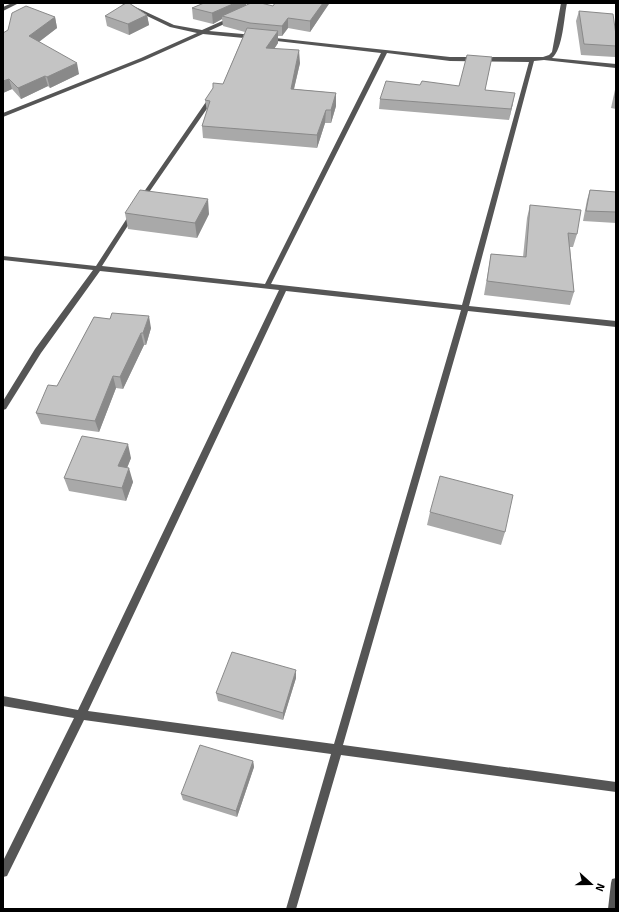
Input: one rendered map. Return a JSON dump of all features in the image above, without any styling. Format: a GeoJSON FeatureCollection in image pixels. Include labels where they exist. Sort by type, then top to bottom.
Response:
{"type":"FeatureCollection","features":[{"type":"Feature","properties":{"kind":"street"},"geometry":{"type":"LineString","coordinates":[[3,9],[16,3]]}},
{"type":"Feature","properties":{"kind":"street"},"geometry":{"type":"LineString","coordinates":[[123,3],[172,26],[202,32],[271,38],[450,59],[545,59],[616,66]]}},
{"type":"Feature","properties":{"kind":"street"},"geometry":{"type":"LineString","coordinates":[[545,59],[554,55],[557,49],[564,3]]}},
{"type":"Feature","properties":{"kind":"street"},"geometry":{"type":"LineString","coordinates":[[3,115],[143,60],[240,15]]}},
{"type":"Feature","properties":{"kind":"street"},"geometry":{"type":"LineString","coordinates":[[267,286],[385,51]]}},
{"type":"Feature","properties":{"kind":"street"},"geometry":{"type":"LineString","coordinates":[[291,909],[465,308],[532,60]]}},
{"type":"Feature","properties":{"kind":"street"},"geometry":{"type":"LineString","coordinates":[[3,407],[38,351],[98,268],[148,189],[210,100]]}},
{"type":"Feature","properties":{"kind":"street"},"geometry":{"type":"LineString","coordinates":[[3,258],[616,324]]}},
{"type":"Feature","properties":{"kind":"street"},"geometry":{"type":"LineString","coordinates":[[3,872],[81,714],[284,288]]}},
{"type":"Feature","properties":{"kind":"street"},"geometry":{"type":"LineString","coordinates":[[3,701],[81,714],[616,787]]}},
{"type":"Feature","properties":{"kind":"street"},"geometry":{"type":"LineString","coordinates":[[613,909],[616,883]]}},
{"type":"Feature","properties":{"kind":"building"},"geometry":{"type":"Polygon","coordinates":[[[126,3],[129,3],[147,15],[128,24],[105,16],[126,3]]]}},
{"type":"Feature","properties":{"kind":"building"},"geometry":{"type":"Polygon","coordinates":[[[204,3],[235,3],[212,13],[192,8],[204,3]]]}},
{"type":"Feature","properties":{"kind":"building"},"geometry":{"type":"Polygon","coordinates":[[[251,3],[261,3],[273,6],[275,3],[323,3],[310,21],[288,18],[282,26],[250,23],[222,16],[251,3]]]}},
{"type":"Feature","properties":{"kind":"building"},"geometry":{"type":"Polygon","coordinates":[[[26,6],[55,17],[29,36],[77,63],[18,88],[9,79],[3,81],[3,33],[8,30],[12,13],[26,6]]]}},
{"type":"Feature","properties":{"kind":"building"},"geometry":{"type":"Polygon","coordinates":[[[579,11],[613,14],[616,46],[584,44],[579,11]]]}},
{"type":"Feature","properties":{"kind":"building"},"geometry":{"type":"Polygon","coordinates":[[[247,28],[278,31],[266,48],[299,50],[291,89],[336,93],[331,110],[326,110],[317,135],[202,126],[210,101],[205,100],[213,88],[213,83],[223,84],[247,28]]]}},
{"type":"Feature","properties":{"kind":"building"},"geometry":{"type":"Polygon","coordinates":[[[467,55],[492,57],[485,90],[515,93],[511,109],[380,99],[386,81],[420,85],[422,81],[459,86],[467,55]]]}},
{"type":"Feature","properties":{"kind":"building"},"geometry":{"type":"Polygon","coordinates":[[[140,190],[208,199],[195,223],[125,213],[140,190]]]}},
{"type":"Feature","properties":{"kind":"building"},"geometry":{"type":"Polygon","coordinates":[[[590,190],[616,192],[616,212],[586,211],[590,190]]]}},
{"type":"Feature","properties":{"kind":"building"},"geometry":{"type":"Polygon","coordinates":[[[530,205],[581,210],[577,234],[568,233],[574,292],[487,281],[491,254],[526,257],[530,205]]]}},
{"type":"Feature","properties":{"kind":"building"},"geometry":{"type":"Polygon","coordinates":[[[112,313],[149,316],[143,333],[141,333],[120,377],[113,376],[95,421],[36,413],[48,385],[57,386],[94,317],[110,319],[112,313]]]}},
{"type":"Feature","properties":{"kind":"building"},"geometry":{"type":"Polygon","coordinates":[[[82,436],[128,444],[118,466],[129,468],[122,488],[64,478],[82,436]]]}},
{"type":"Feature","properties":{"kind":"building"},"geometry":{"type":"Polygon","coordinates":[[[440,476],[513,495],[505,532],[430,512],[440,476]]]}},
{"type":"Feature","properties":{"kind":"building"},"geometry":{"type":"Polygon","coordinates":[[[232,652],[296,670],[283,713],[216,693],[232,652]]]}},
{"type":"Feature","properties":{"kind":"building"},"geometry":{"type":"Polygon","coordinates":[[[200,745],[253,761],[236,811],[181,794],[200,745]]]}}]}
